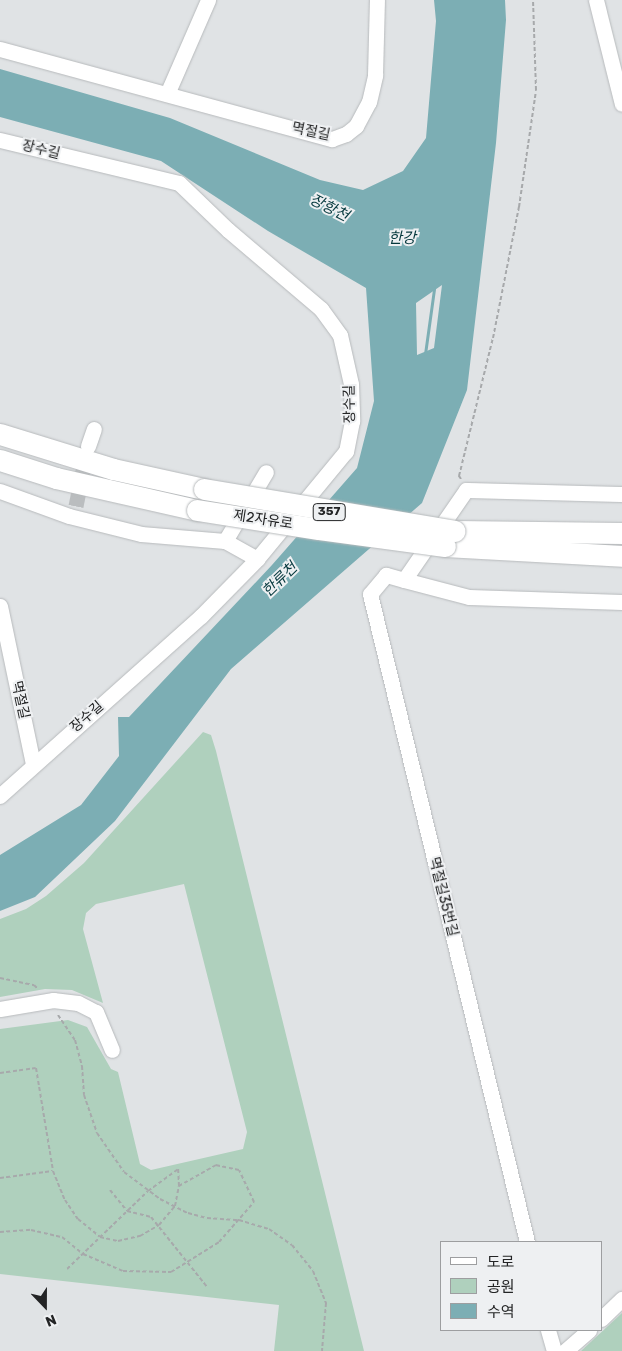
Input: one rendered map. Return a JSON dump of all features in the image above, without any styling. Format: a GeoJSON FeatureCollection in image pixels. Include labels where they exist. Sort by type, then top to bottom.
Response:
{"type":"FeatureCollection","features":[{"type":"Feature","properties":{"kind":"highway","name":"357"},"geometry":{"type":"LineString","coordinates":[[0,434],[113,469],[450,539]]}},
{"type":"Feature","properties":{"kind":"highway","name":"제2자유로"},"geometry":{"type":"LineString","coordinates":[[0,460],[56,478],[197,510],[319,529],[450,539],[622,556]]}},
{"type":"Feature","properties":{"kind":"highway"},"geometry":{"type":"LineString","coordinates":[[450,539],[622,533]]}},
{"type":"Feature","properties":{"kind":"street"},"geometry":{"type":"LineString","coordinates":[[166,94],[208,0]]}},
{"type":"Feature","properties":{"kind":"street","name":"멱절길"},"geometry":{"type":"LineString","coordinates":[[0,50],[332,139],[346,134],[363,117],[370,102],[375,75],[377,0]]}},
{"type":"Feature","properties":{"kind":"street"},"geometry":{"type":"LineString","coordinates":[[596,0],[622,104]]}},
{"type":"Feature","properties":{"kind":"street","name":"장수길"},"geometry":{"type":"LineString","coordinates":[[0,140],[179,183],[228,230],[321,309],[340,335],[351,384],[352,421],[346,451],[257,559],[201,616],[33,764],[0,796]]}},
{"type":"Feature","properties":{"kind":"street"},"geometry":{"type":"LineString","coordinates":[[88,446],[94,430]]}},
{"type":"Feature","properties":{"kind":"street"},"geometry":{"type":"LineString","coordinates":[[225,541],[266,472]]}},
{"type":"Feature","properties":{"kind":"street"},"geometry":{"type":"LineString","coordinates":[[622,494],[466,490],[404,580],[469,598],[622,602]]}},
{"type":"Feature","properties":{"kind":"street"},"geometry":{"type":"LineString","coordinates":[[0,491],[73,511],[142,534],[225,541],[257,559]]}},
{"type":"Feature","properties":{"kind":"street","name":"멱절길35번길"},"geometry":{"type":"LineString","coordinates":[[404,580],[386,575],[370,594],[527,1241]]}},
{"type":"Feature","properties":{"kind":"street","name":"멱절길"},"geometry":{"type":"LineString","coordinates":[[0,606],[33,764]]}},
{"type":"Feature","properties":{"kind":"street"},"geometry":{"type":"LineString","coordinates":[[0,1010],[53,1000],[78,1003],[96,1012],[112,1050]]}},
{"type":"Feature","properties":{"kind":"street"},"geometry":{"type":"LineString","coordinates":[[602,1318],[622,1299]]}},
{"type":"Feature","properties":{"kind":"street"},"geometry":{"type":"LineString","coordinates":[[548,1331],[554,1351]]}},
{"type":"Feature","properties":{"kind":"street"},"geometry":{"type":"LineString","coordinates":[[566,1351],[588,1331]]}},
{"type":"Feature","properties":{"kind":"path"},"geometry":{"type":"LineString","coordinates":[[466,490],[459,476],[502,291],[519,208],[536,90],[533,0]]}},
{"type":"Feature","properties":{"kind":"path"},"geometry":{"type":"LineString","coordinates":[[0,978],[34,985],[42,993]]}},
{"type":"Feature","properties":{"kind":"path"},"geometry":{"type":"LineString","coordinates":[[58,1015],[75,1040],[82,1066],[84,1095],[97,1132],[124,1172],[148,1191],[175,1206],[207,1218],[239,1220],[269,1229],[292,1245],[313,1271],[326,1303],[322,1351]]}},
{"type":"Feature","properties":{"kind":"path"},"geometry":{"type":"LineString","coordinates":[[0,1073],[36,1068],[53,1171],[65,1200],[78,1219],[100,1237],[118,1241],[140,1236],[159,1225],[175,1206],[179,1186],[178,1169],[148,1191],[100,1237],[83,1254],[67,1269]]}},
{"type":"Feature","properties":{"kind":"path"},"geometry":{"type":"LineString","coordinates":[[0,1232],[31,1230],[62,1237],[83,1254],[123,1271],[171,1272],[219,1242],[254,1202],[239,1170],[216,1165],[197,1173],[179,1186]]}},
{"type":"Feature","properties":{"kind":"path"},"geometry":{"type":"LineString","coordinates":[[0,1178],[53,1171]]}},
{"type":"Feature","properties":{"kind":"path"},"geometry":{"type":"LineString","coordinates":[[110,1190],[127,1211],[151,1217],[208,1287]]}},
{"type":"Feature","properties":{"kind":"green space"},"geometry":{"type":"Polygon","coordinates":[[[203,732],[211,735],[216,751],[364,1351],[274,1351],[279,1305],[0,1274],[0,1029],[68,1020],[87,1027],[111,1069],[118,1072],[140,1164],[151,1170],[243,1149],[247,1132],[184,884],[96,904],[86,913],[83,929],[103,1003],[72,990],[45,989],[0,997],[0,919],[26,909],[46,896],[84,863],[203,732]]]}},
{"type":"Feature","properties":{"kind":"green space"},"geometry":{"type":"Polygon","coordinates":[[[622,1313],[622,1351],[581,1351],[622,1313]]]}},
{"type":"Feature","properties":{"kind":"water"},"geometry":{"type":"Polygon","coordinates":[[[434,0],[505,0],[506,20],[496,143],[467,390],[422,503],[231,669],[115,821],[35,897],[0,911],[0,855],[81,805],[119,756],[118,717],[129,717],[272,565],[357,468],[374,401],[366,288],[268,231],[161,161],[0,117],[0,69],[170,118],[320,180],[363,190],[403,171],[426,138],[436,21],[434,0]],[[442,285],[416,303],[417,355],[434,348],[442,285]]]}},
{"type":"Feature","properties":{"kind":"waterway","name":"한류천"},"geometry":{"type":"LineString","coordinates":[[425,354],[434,289]]}},
{"type":"Feature","properties":{"kind":"tunnel"},"geometry":{"type":"LineString","coordinates":[[76,506],[87,451]]}},
{"type":"Feature","properties":{"kind":"water label","name":"장항천"},"geometry":{"type":"Point","coordinates":[329,208]}},
{"type":"Feature","properties":{"kind":"water label","name":"한강"},"geometry":{"type":"Point","coordinates":[402,239]}}]}
